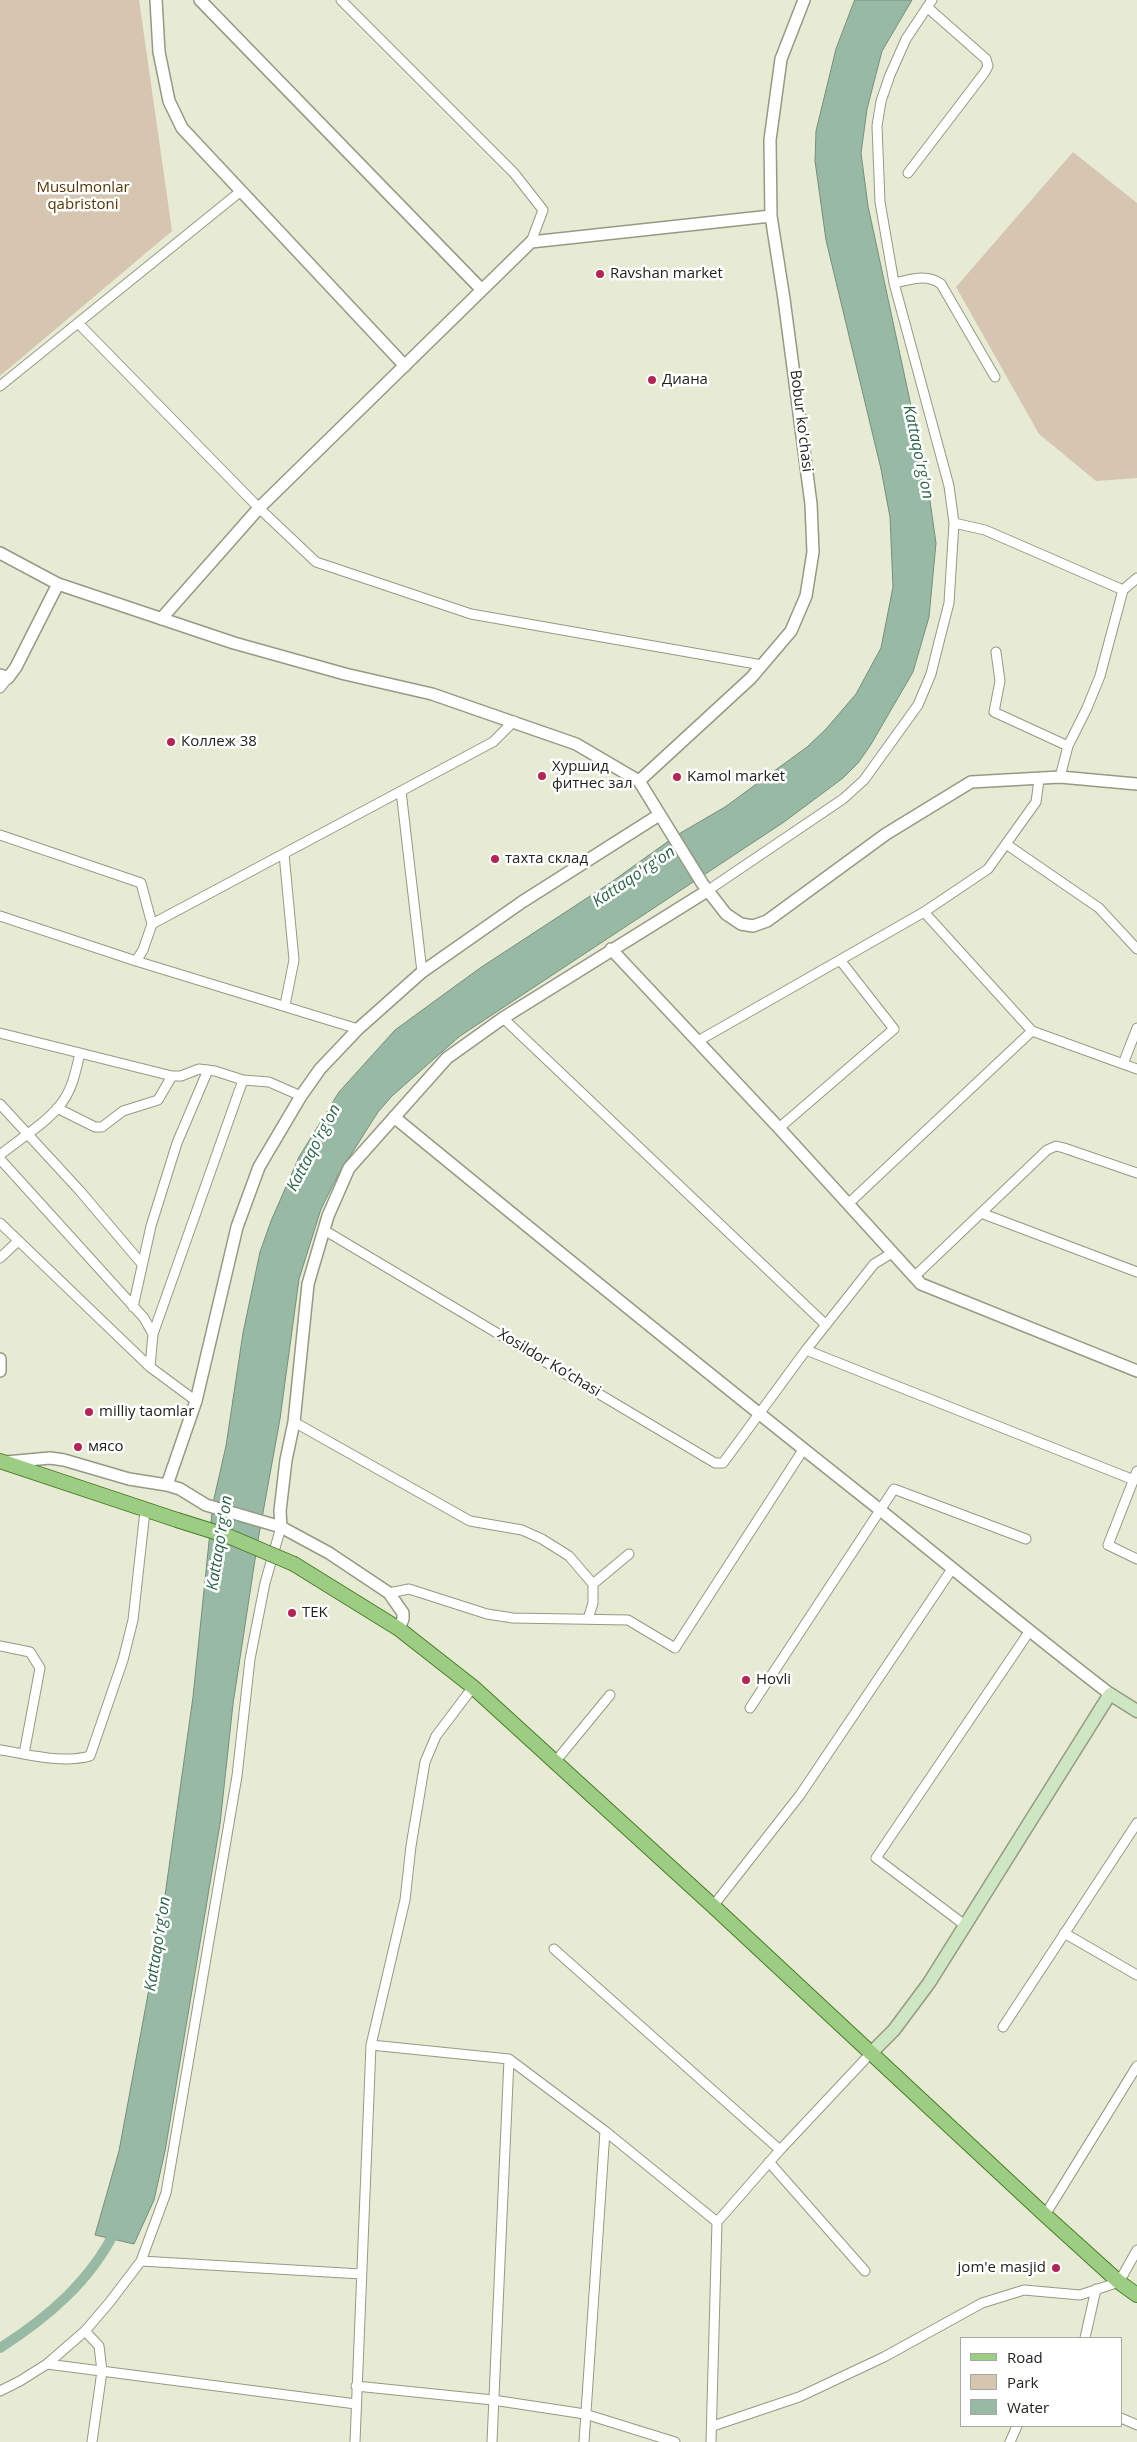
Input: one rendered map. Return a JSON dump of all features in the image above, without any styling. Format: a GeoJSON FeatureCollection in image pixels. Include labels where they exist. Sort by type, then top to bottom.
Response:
{"type":"FeatureCollection","features":[{"type":"Feature","properties":{"kind":"main road"},"geometry":{"type":"LineString","coordinates":[[2,1461],[145,1511],[228,1536],[294,1564],[398,1629],[473,1687],[713,1906],[1045,2215],[1119,2282],[1137,2295]]}},
{"type":"Feature","properties":{"kind":"main road"},"geometry":{"type":"LineString","coordinates":[[871,2054],[894,2030],[966,1926],[1110,1694],[1137,1711]]}},
{"type":"Feature","properties":{"kind":"street"},"geometry":{"type":"LineString","coordinates":[[156,0],[159,52],[169,101],[182,128],[405,366]]}},
{"type":"Feature","properties":{"kind":"street"},"geometry":{"type":"LineString","coordinates":[[200,0],[482,290]]}},
{"type":"Feature","properties":{"kind":"street"},"geometry":{"type":"LineString","coordinates":[[162,619],[259,508],[531,242],[542,210],[514,173],[341,0]]}},
{"type":"Feature","properties":{"kind":"street","name":"Bobur ko'chasi"},"geometry":{"type":"LineString","coordinates":[[638,781],[751,678],[791,631],[806,596],[812,552],[811,504],[771,216],[770,140],[781,59],[804,0]]}},
{"type":"Feature","properties":{"kind":"street"},"geometry":{"type":"LineString","coordinates":[[0,2390],[20,2381],[47,2364],[85,2331],[141,2261],[166,2193],[237,1776],[250,1659],[294,1422],[308,1284],[324,1230],[350,1168],[447,1058],[503,1018],[704,887],[836,804],[864,780],[918,705],[931,674],[949,603],[954,523],[950,486],[894,283],[880,202],[877,126],[881,101],[890,75],[906,39],[930,4],[986,59],[988,66],[908,173]]}},
{"type":"Feature","properties":{"kind":"street"},"geometry":{"type":"LineString","coordinates":[[0,386],[241,191]]}},
{"type":"Feature","properties":{"kind":"street"},"geometry":{"type":"LineString","coordinates":[[531,242],[771,216]]}},
{"type":"Feature","properties":{"kind":"street"},"geometry":{"type":"LineString","coordinates":[[894,283],[933,278],[940,284],[995,377]]}},
{"type":"Feature","properties":{"kind":"street"},"geometry":{"type":"LineString","coordinates":[[78,324],[259,508],[316,562],[471,614],[762,665]]}},
{"type":"Feature","properties":{"kind":"street"},"geometry":{"type":"LineString","coordinates":[[954,523],[985,530],[1123,590]]}},
{"type":"Feature","properties":{"kind":"street"},"geometry":{"type":"LineString","coordinates":[[0,554],[58,584],[234,643],[336,671],[432,694],[576,744],[638,781],[704,887],[726,914],[741,924],[753,926],[767,922],[886,834],[972,782],[1040,780],[1060,777],[1137,784]]}},
{"type":"Feature","properties":{"kind":"street"},"geometry":{"type":"LineString","coordinates":[[1060,777],[1068,746],[1100,676],[1123,590],[1137,578]]}},
{"type":"Feature","properties":{"kind":"street"},"geometry":{"type":"LineString","coordinates":[[0,688],[4,676],[16,668],[58,584]]}},
{"type":"Feature","properties":{"kind":"street"},"geometry":{"type":"LineString","coordinates":[[996,652],[1000,681],[994,712],[1068,746]]}},
{"type":"Feature","properties":{"kind":"street"},"geometry":{"type":"LineString","coordinates":[[152,924],[493,742],[514,721]]}},
{"type":"Feature","properties":{"kind":"street"},"geometry":{"type":"LineString","coordinates":[[698,1041],[924,912],[988,869],[1036,802],[1040,780]]}},
{"type":"Feature","properties":{"kind":"street"},"geometry":{"type":"LineString","coordinates":[[401,791],[422,972]]}},
{"type":"Feature","properties":{"kind":"street"},"geometry":{"type":"LineString","coordinates":[[167,1485],[196,1401],[237,1227],[259,1167],[301,1096],[320,1069],[358,1029],[422,972],[522,902],[659,815]]}},
{"type":"Feature","properties":{"kind":"street"},"geometry":{"type":"LineString","coordinates":[[0,835],[141,883],[152,924],[143,950],[136,961]]}},
{"type":"Feature","properties":{"kind":"street"},"geometry":{"type":"LineString","coordinates":[[1006,844],[1099,908],[1137,949]]}},
{"type":"Feature","properties":{"kind":"street"},"geometry":{"type":"LineString","coordinates":[[284,854],[294,960],[285,1005]]}},
{"type":"Feature","properties":{"kind":"street"},"geometry":{"type":"LineString","coordinates":[[924,912],[1032,1031],[1137,1069]]}},
{"type":"Feature","properties":{"kind":"street"},"geometry":{"type":"LineString","coordinates":[[0,916],[136,961],[285,1005],[358,1029]]}},
{"type":"Feature","properties":{"kind":"street"},"geometry":{"type":"LineString","coordinates":[[611,949],[779,1128],[921,1284],[1137,1371]]}},
{"type":"Feature","properties":{"kind":"street"},"geometry":{"type":"LineString","coordinates":[[779,1128],[894,1029],[840,960]]}},
{"type":"Feature","properties":{"kind":"street"},"geometry":{"type":"LineString","coordinates":[[503,1018],[826,1325]]}},
{"type":"Feature","properties":{"kind":"street"},"geometry":{"type":"LineString","coordinates":[[1123,1064],[1137,1028]]}},
{"type":"Feature","properties":{"kind":"street"},"geometry":{"type":"LineString","coordinates":[[848,1204],[1032,1031]]}},
{"type":"Feature","properties":{"kind":"street"},"geometry":{"type":"LineString","coordinates":[[0,1033],[172,1076],[181,1076],[199,1069],[243,1080],[269,1082],[301,1096]]}},
{"type":"Feature","properties":{"kind":"street"},"geometry":{"type":"LineString","coordinates":[[0,1155],[49,1117],[57,1108],[72,1085],[80,1053]]}},
{"type":"Feature","properties":{"kind":"street"},"geometry":{"type":"LineString","coordinates":[[133,1307],[142,1264],[177,1143],[208,1070]]}},
{"type":"Feature","properties":{"kind":"street"},"geometry":{"type":"LineString","coordinates":[[57,1108],[95,1127],[102,1127],[123,1111],[158,1100],[172,1076]]}},
{"type":"Feature","properties":{"kind":"street"},"geometry":{"type":"LineString","coordinates":[[150,1367],[153,1334],[243,1080]]}},
{"type":"Feature","properties":{"kind":"street"},"geometry":{"type":"LineString","coordinates":[[0,1104],[142,1264]]}},
{"type":"Feature","properties":{"kind":"street"},"geometry":{"type":"LineString","coordinates":[[394,1117],[760,1416],[881,1511],[1029,1632],[1110,1694]]}},
{"type":"Feature","properties":{"kind":"street"},"geometry":{"type":"LineString","coordinates":[[914,1277],[1047,1150],[1056,1146],[1137,1174]]}},
{"type":"Feature","properties":{"kind":"street"},"geometry":{"type":"LineString","coordinates":[[0,1159],[133,1307],[153,1334]]}},
{"type":"Feature","properties":{"kind":"street"},"geometry":{"type":"LineString","coordinates":[[981,1213],[1137,1272]]}},
{"type":"Feature","properties":{"kind":"street"},"geometry":{"type":"LineString","coordinates":[[0,1223],[17,1242],[150,1367],[196,1401]]}},
{"type":"Feature","properties":{"kind":"street","name":"Xosildor Ko’chasi"},"geometry":{"type":"LineString","coordinates":[[324,1230],[715,1463],[723,1463],[760,1416]]}},
{"type":"Feature","properties":{"kind":"street"},"geometry":{"type":"LineString","coordinates":[[0,1258],[17,1242]]}},
{"type":"Feature","properties":{"kind":"street"},"geometry":{"type":"LineString","coordinates":[[760,1416],[806,1350],[874,1264],[892,1252]]}},
{"type":"Feature","properties":{"kind":"street"},"geometry":{"type":"LineString","coordinates":[[806,1350],[1135,1476],[1108,1545],[1137,1559]]}},
{"type":"Feature","properties":{"kind":"street"},"geometry":{"type":"LineString","coordinates":[[0,1359],[0,1371]]}},
{"type":"Feature","properties":{"kind":"street"},"geometry":{"type":"LineString","coordinates":[[294,1422],[470,1522],[522,1530],[542,1539],[569,1556],[593,1584],[593,1603],[588,1618]]}},
{"type":"Feature","properties":{"kind":"street"},"geometry":{"type":"LineString","coordinates":[[390,1593],[409,1589],[487,1614],[512,1618],[628,1620],[675,1648],[804,1450]]}},
{"type":"Feature","properties":{"kind":"street"},"geometry":{"type":"LineString","coordinates":[[2,1461],[50,1458],[64,1460],[129,1479],[167,1485],[180,1489],[206,1505],[276,1525],[329,1553],[390,1593],[403,1613],[404,1619],[398,1629]]}},
{"type":"Feature","properties":{"kind":"street"},"geometry":{"type":"LineString","coordinates":[[750,1708],[894,1489],[1026,1539]]}},
{"type":"Feature","properties":{"kind":"street"},"geometry":{"type":"LineString","coordinates":[[0,1750],[78,1760],[90,1756],[123,1660],[133,1620],[145,1511]]}},
{"type":"Feature","properties":{"kind":"street"},"geometry":{"type":"LineString","coordinates":[[593,1584],[629,1554]]}},
{"type":"Feature","properties":{"kind":"street"},"geometry":{"type":"LineString","coordinates":[[713,1906],[800,1796],[952,1569]]}},
{"type":"Feature","properties":{"kind":"street"},"geometry":{"type":"LineString","coordinates":[[966,1926],[876,1858],[1029,1632]]}},
{"type":"Feature","properties":{"kind":"street"},"geometry":{"type":"LineString","coordinates":[[0,1646],[30,1652],[40,1668],[24,1754]]}},
{"type":"Feature","properties":{"kind":"street"},"geometry":{"type":"LineString","coordinates":[[355,2442],[371,2045],[405,1900],[411,1846],[425,1762],[436,1736],[473,1687]]}},
{"type":"Feature","properties":{"kind":"street"},"geometry":{"type":"LineString","coordinates":[[556,1762],[610,1694]]}},
{"type":"Feature","properties":{"kind":"street"},"geometry":{"type":"LineString","coordinates":[[1003,2027],[1137,1822]]}},
{"type":"Feature","properties":{"kind":"street"},"geometry":{"type":"LineString","coordinates":[[1064,1933],[1137,1976]]}},
{"type":"Feature","properties":{"kind":"street"},"geometry":{"type":"LineString","coordinates":[[554,1948],[780,2150]]}},
{"type":"Feature","properties":{"kind":"street"},"geometry":{"type":"LineString","coordinates":[[371,2045],[509,2059],[605,2131],[717,2222]]}},
{"type":"Feature","properties":{"kind":"street"},"geometry":{"type":"LineString","coordinates":[[711,2442],[713,2426],[717,2222],[780,2150],[871,2054]]}},
{"type":"Feature","properties":{"kind":"street"},"geometry":{"type":"LineString","coordinates":[[492,2442],[509,2059]]}},
{"type":"Feature","properties":{"kind":"street"},"geometry":{"type":"LineString","coordinates":[[1045,2215],[1137,2066]]}},
{"type":"Feature","properties":{"kind":"street"},"geometry":{"type":"LineString","coordinates":[[584,2442],[605,2131]]}},
{"type":"Feature","properties":{"kind":"street"},"geometry":{"type":"LineString","coordinates":[[769,2162],[865,2271]]}},
{"type":"Feature","properties":{"kind":"street"},"geometry":{"type":"LineString","coordinates":[[713,2426],[798,2397],[884,2357],[982,2303],[1024,2290],[1080,2295],[1119,2282],[1137,2250]]}},
{"type":"Feature","properties":{"kind":"street"},"geometry":{"type":"LineString","coordinates":[[141,2261],[361,2274]]}},
{"type":"Feature","properties":{"kind":"street"},"geometry":{"type":"LineString","coordinates":[[1084,2337],[1096,2289]]}},
{"type":"Feature","properties":{"kind":"street"},"geometry":{"type":"LineString","coordinates":[[85,2331],[99,2346],[102,2371],[92,2442]]}},
{"type":"Feature","properties":{"kind":"street"},"geometry":{"type":"LineString","coordinates":[[47,2364],[356,2404]]}},
{"type":"Feature","properties":{"kind":"street"},"geometry":{"type":"LineString","coordinates":[[356,2386],[493,2400],[585,2414],[675,2442]]}},
{"type":"Feature","properties":{"kind":"street"},"geometry":{"type":"LineString","coordinates":[[1122,2418],[1137,2425]]}},
{"type":"Feature","properties":{"kind":"street"},"geometry":{"type":"LineString","coordinates":[[1010,2442],[1017,2427]]}},
{"type":"Feature","properties":{"kind":"green space","name":"Musulmonlar qabristoni"},"geometry":{"type":"Polygon","coordinates":[[[0,0],[139,0],[172,231],[0,376],[0,0]]]}},
{"type":"Feature","properties":{"kind":"green space"},"geometry":{"type":"Polygon","coordinates":[[[1073,152],[1137,203],[1137,478],[1096,481],[1039,434],[956,287],[1073,152]]]}},
{"type":"Feature","properties":{"kind":"water"},"geometry":{"type":"Polygon","coordinates":[[[855,0],[912,0],[882,51],[867,109],[861,153],[868,206],[927,480],[936,543],[929,617],[913,672],[870,746],[858,763],[843,778],[784,822],[460,1036],[392,1096],[378,1112],[338,1175],[321,1209],[299,1279],[280,1419],[258,1540],[233,1704],[220,1824],[165,2151],[154,2200],[134,2244],[95,2235],[119,2151],[161,1924],[193,1697],[213,1503],[226,1446],[243,1333],[260,1252],[271,1221],[299,1157],[339,1092],[395,1030],[480,968],[610,883],[677,835],[725,807],[807,747],[826,729],[856,694],[881,648],[893,587],[890,517],[881,469],[826,240],[815,161],[816,131],[836,49],[855,0]]]}},
{"type":"Feature","properties":{"kind":"waterway","name":"Kattaqo'rg'on"},"geometry":{"type":"LineString","coordinates":[[0,2348],[51,2311],[81,2282],[106,2248],[116,2229]]}},
{"type":"Feature","properties":{"kind":"place","name":"Ravshan market"},"geometry":{"type":"Point","coordinates":[600,274]}},
{"type":"Feature","properties":{"kind":"place","name":"Диана"},"geometry":{"type":"Point","coordinates":[652,380]}},
{"type":"Feature","properties":{"kind":"place","name":"Коллеж 38"},"geometry":{"type":"Point","coordinates":[171,742]}},
{"type":"Feature","properties":{"kind":"place","name":"Хуршид фитнес зал"},"geometry":{"type":"Point","coordinates":[542,776]}},
{"type":"Feature","properties":{"kind":"place","name":"Kamol market"},"geometry":{"type":"Point","coordinates":[677,777]}},
{"type":"Feature","properties":{"kind":"place","name":"тахта склад"},"geometry":{"type":"Point","coordinates":[495,859]}},
{"type":"Feature","properties":{"kind":"place","name":"milliy taomlar"},"geometry":{"type":"Point","coordinates":[89,1412]}},
{"type":"Feature","properties":{"kind":"place","name":"мясо"},"geometry":{"type":"Point","coordinates":[78,1447]}},
{"type":"Feature","properties":{"kind":"place","name":"TEK"},"geometry":{"type":"Point","coordinates":[292,1613]}},
{"type":"Feature","properties":{"kind":"place","name":"Hovli"},"geometry":{"type":"Point","coordinates":[746,1680]}},
{"type":"Feature","properties":{"kind":"place","name":"jom'e masjid"},"geometry":{"type":"Point","coordinates":[1056,2268]}}]}
